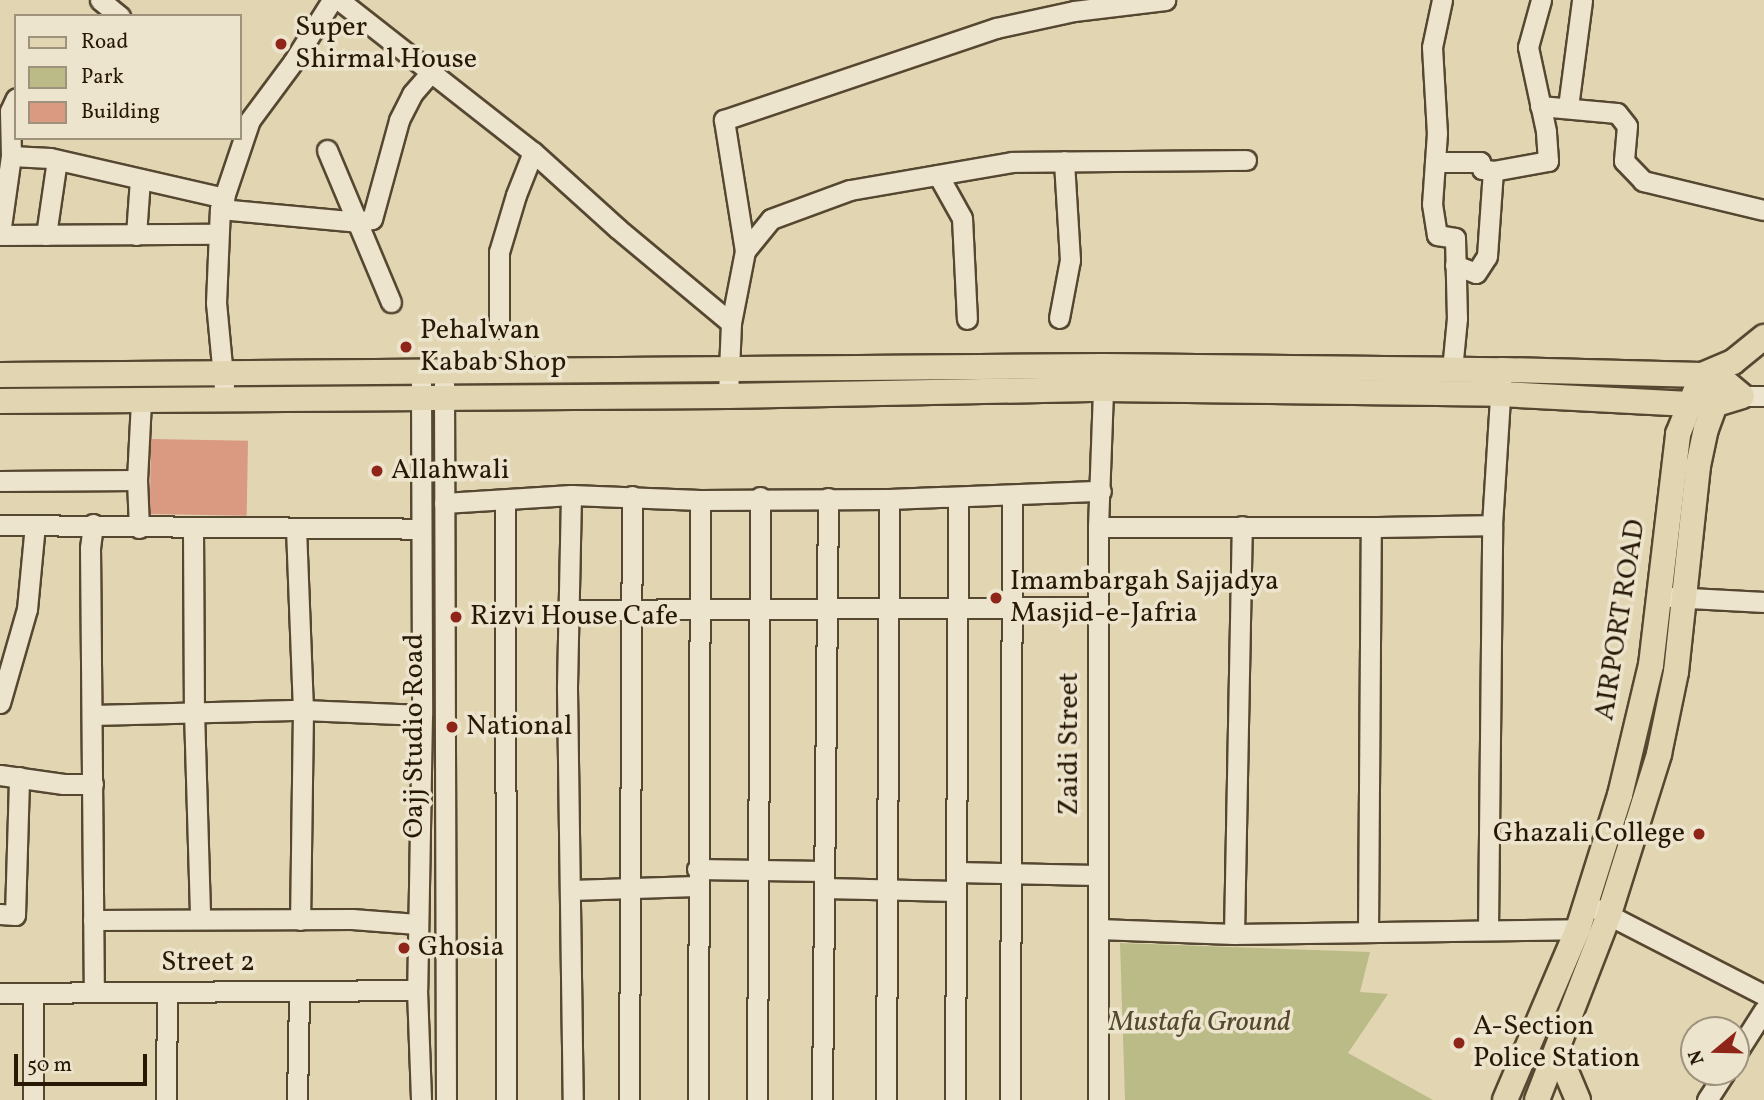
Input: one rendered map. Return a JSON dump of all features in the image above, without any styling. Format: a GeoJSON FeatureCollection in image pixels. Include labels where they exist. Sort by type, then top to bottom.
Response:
{"type":"FeatureCollection","features":[{"type":"Feature","properties":{"kind":"main road"},"geometry":{"type":"LineString","coordinates":[[1538,1100],[1609,914],[1659,754],[1676,672],[1698,466],[1713,405],[1733,382],[1764,337]]}},
{"type":"Feature","properties":{"kind":"main road"},"geometry":{"type":"LineString","coordinates":[[728,384],[1103,366],[1452,370],[1501,382],[1713,405]]}},
{"type":"Feature","properties":{"kind":"main road"},"geometry":{"type":"LineString","coordinates":[[0,376],[224,386],[728,384],[1103,389],[1501,382],[1733,382]]}},
{"type":"Feature","properties":{"kind":"main road","name":"AIRPORT ROAD"},"geometry":{"type":"LineString","coordinates":[[1509,1092],[1578,929],[1620,795],[1648,678],[1678,434],[1689,402],[1733,382]]}},
{"type":"Feature","properties":{"kind":"main road"},"geometry":{"type":"LineString","coordinates":[[0,401],[141,400],[224,386]]}},
{"type":"Feature","properties":{"kind":"main road"},"geometry":{"type":"LineString","coordinates":[[1558,1050],[1578,1100]]}},
{"type":"Feature","properties":{"kind":"street"},"geometry":{"type":"LineString","coordinates":[[100,0],[118,14]]}},
{"type":"Feature","properties":{"kind":"street"},"geometry":{"type":"LineString","coordinates":[[245,115],[293,62],[332,0]]}},
{"type":"Feature","properties":{"kind":"street"},"geometry":{"type":"LineString","coordinates":[[339,0],[533,152],[617,228],[732,323]]}},
{"type":"Feature","properties":{"kind":"street"},"geometry":{"type":"LineString","coordinates":[[728,384],[732,323],[745,251],[724,120],[996,28],[1074,10],[1165,0]]}},
{"type":"Feature","properties":{"kind":"street"},"geometry":{"type":"LineString","coordinates":[[1442,0],[1432,47],[1437,133],[1432,204],[1437,235],[1455,238],[1457,318],[1452,370]]}},
{"type":"Feature","properties":{"kind":"street"},"geometry":{"type":"LineString","coordinates":[[1435,162],[1480,162],[1482,169],[1493,171],[1548,161],[1528,47],[1541,0]]}},
{"type":"Feature","properties":{"kind":"street"},"geometry":{"type":"LineString","coordinates":[[1568,107],[1582,0]]}},
{"type":"Feature","properties":{"kind":"street"},"geometry":{"type":"LineString","coordinates":[[11,156],[57,160],[140,179],[222,204],[359,222],[372,219],[398,120],[412,94],[430,73]]}},
{"type":"Feature","properties":{"kind":"street"},"geometry":{"type":"LineString","coordinates":[[14,105],[9,122],[11,156],[0,234],[217,234]]}},
{"type":"Feature","properties":{"kind":"street"},"geometry":{"type":"LineString","coordinates":[[1540,106],[1617,113],[1627,125],[1624,161],[1643,181],[1764,210]]}},
{"type":"Feature","properties":{"kind":"street"},"geometry":{"type":"LineString","coordinates":[[224,386],[216,303],[217,234],[239,140]]}},
{"type":"Feature","properties":{"kind":"street"},"geometry":{"type":"LineString","coordinates":[[327,150],[391,302]]}},
{"type":"Feature","properties":{"kind":"street"},"geometry":{"type":"LineString","coordinates":[[499,328],[499,252],[516,195],[533,152]]}},
{"type":"Feature","properties":{"kind":"street"},"geometry":{"type":"LineString","coordinates":[[46,235],[57,160]]}},
{"type":"Feature","properties":{"kind":"street"},"geometry":{"type":"LineString","coordinates":[[745,251],[771,219],[850,190],[1012,162],[1246,160]]}},
{"type":"Feature","properties":{"kind":"street"},"geometry":{"type":"LineString","coordinates":[[1059,318],[1070,260],[1064,161]]}},
{"type":"Feature","properties":{"kind":"street"},"geometry":{"type":"LineString","coordinates":[[1455,265],[1476,273],[1487,256],[1493,171]]}},
{"type":"Feature","properties":{"kind":"street"},"geometry":{"type":"LineString","coordinates":[[938,175],[962,218],[967,319]]}},
{"type":"Feature","properties":{"kind":"street"},"geometry":{"type":"LineString","coordinates":[[136,235],[140,179]]}},
{"type":"Feature","properties":{"kind":"street"},"geometry":{"type":"LineString","coordinates":[[1488,930],[1492,525],[1501,382]]}},
{"type":"Feature","properties":{"kind":"street","name":"Oajj Studio Road"},"geometry":{"type":"LineString","coordinates":[[432,384],[444,503],[446,1100]]}},
{"type":"Feature","properties":{"kind":"street","name":"Oajj Studio Road"},"geometry":{"type":"LineString","coordinates":[[421,1100],[417,924],[422,715],[421,530],[432,384]]}},
{"type":"Feature","properties":{"kind":"street","name":"Zaidi Street"},"geometry":{"type":"LineString","coordinates":[[1098,1100],[1098,527],[1103,389]]}},
{"type":"Feature","properties":{"kind":"street"},"geometry":{"type":"LineString","coordinates":[[139,528],[137,480],[141,400]]}},
{"type":"Feature","properties":{"kind":"street"},"geometry":{"type":"LineString","coordinates":[[0,481],[137,480]]}},
{"type":"Feature","properties":{"kind":"street"},"geometry":{"type":"LineString","coordinates":[[444,503],[570,495],[701,500],[889,499],[1101,491]]}},
{"type":"Feature","properties":{"kind":"street"},"geometry":{"type":"LineString","coordinates":[[570,495],[573,1100]]}},
{"type":"Feature","properties":{"kind":"street"},"geometry":{"type":"LineString","coordinates":[[629,1100],[632,496]]}},
{"type":"Feature","properties":{"kind":"street"},"geometry":{"type":"LineString","coordinates":[[1010,1100],[1012,496]]}},
{"type":"Feature","properties":{"kind":"street"},"geometry":{"type":"LineString","coordinates":[[757,1100],[760,498]]}},
{"type":"Feature","properties":{"kind":"street"},"geometry":{"type":"LineString","coordinates":[[822,1100],[828,498]]}},
{"type":"Feature","properties":{"kind":"street"},"geometry":{"type":"LineString","coordinates":[[955,1100],[958,498]]}},
{"type":"Feature","properties":{"kind":"street"},"geometry":{"type":"LineString","coordinates":[[886,1100],[889,499]]}},
{"type":"Feature","properties":{"kind":"street"},"geometry":{"type":"LineString","coordinates":[[505,500],[506,1100]]}},
{"type":"Feature","properties":{"kind":"street"},"geometry":{"type":"LineString","coordinates":[[698,1100],[698,609],[701,500]]}},
{"type":"Feature","properties":{"kind":"street"},"geometry":{"type":"LineString","coordinates":[[0,525],[93,524],[139,528],[421,530]]}},
{"type":"Feature","properties":{"kind":"street"},"geometry":{"type":"LineString","coordinates":[[93,524],[90,547],[94,992]]}},
{"type":"Feature","properties":{"kind":"street"},"geometry":{"type":"LineString","coordinates":[[0,703],[27,609],[36,525]]}},
{"type":"Feature","properties":{"kind":"street"},"geometry":{"type":"LineString","coordinates":[[1098,527],[1492,525]]}},
{"type":"Feature","properties":{"kind":"street"},"geometry":{"type":"LineString","coordinates":[[1234,934],[1242,526]]}},
{"type":"Feature","properties":{"kind":"street"},"geometry":{"type":"LineString","coordinates":[[1368,932],[1371,527]]}},
{"type":"Feature","properties":{"kind":"street"},"geometry":{"type":"LineString","coordinates":[[193,528],[194,711],[200,919]]}},
{"type":"Feature","properties":{"kind":"street"},"geometry":{"type":"LineString","coordinates":[[296,528],[303,710],[300,920]]}},
{"type":"Feature","properties":{"kind":"street"},"geometry":{"type":"LineString","coordinates":[[1658,596],[1764,602]]}},
{"type":"Feature","properties":{"kind":"street"},"geometry":{"type":"LineString","coordinates":[[569,610],[1098,607]]}},
{"type":"Feature","properties":{"kind":"street"},"geometry":{"type":"LineString","coordinates":[[92,715],[303,710],[422,715]]}},
{"type":"Feature","properties":{"kind":"street"},"geometry":{"type":"LineString","coordinates":[[0,914],[15,915],[10,776],[63,784],[93,784]]}},
{"type":"Feature","properties":{"kind":"street"},"geometry":{"type":"LineString","coordinates":[[571,890],[631,888],[758,870],[887,890],[1011,873],[1098,875]]}},
{"type":"Feature","properties":{"kind":"street"},"geometry":{"type":"LineString","coordinates":[[1586,904],[1764,995]]}},
{"type":"Feature","properties":{"kind":"street"},"geometry":{"type":"LineString","coordinates":[[93,920],[352,919],[417,924]]}},
{"type":"Feature","properties":{"kind":"street"},"geometry":{"type":"LineString","coordinates":[[1098,929],[1234,934],[1578,929]]}},
{"type":"Feature","properties":{"kind":"street","name":"Street 2"},"geometry":{"type":"LineString","coordinates":[[0,993],[417,990]]}},
{"type":"Feature","properties":{"kind":"street"},"geometry":{"type":"LineString","coordinates":[[297,1100],[299,991]]}},
{"type":"Feature","properties":{"kind":"street"},"geometry":{"type":"LineString","coordinates":[[166,1100],[167,992]]}},
{"type":"Feature","properties":{"kind":"street"},"geometry":{"type":"LineString","coordinates":[[33,993],[33,1100]]}},
{"type":"Feature","properties":{"kind":"street"},"geometry":{"type":"LineString","coordinates":[[1750,1032],[1764,1010]]}},
{"type":"Feature","properties":{"kind":"street"},"geometry":{"type":"LineString","coordinates":[[1509,1092],[1538,1100]]}},
{"type":"Feature","properties":{"kind":"green space","name":"Mustafa Ground"},"geometry":{"type":"Polygon","coordinates":[[[1120,943],[1370,952],[1360,992],[1388,994],[1348,1053],[1433,1100],[1125,1100],[1120,943]]]}},
{"type":"Feature","properties":{"kind":"building"},"geometry":{"type":"Polygon","coordinates":[[[151,439],[248,441],[247,516],[150,514],[151,439]]]}},
{"type":"Feature","properties":{"kind":"place","name":"Super Shirmal House"},"geometry":{"type":"Point","coordinates":[281,44]}},
{"type":"Feature","properties":{"kind":"place","name":"Pehalwan Kabab Shop"},"geometry":{"type":"Point","coordinates":[406,347]}},
{"type":"Feature","properties":{"kind":"place","name":"Allahwali"},"geometry":{"type":"Point","coordinates":[377,471]}},
{"type":"Feature","properties":{"kind":"place","name":"Imambargah Sajjadya Masjid-e-Jafria"},"geometry":{"type":"Point","coordinates":[996,598]}},
{"type":"Feature","properties":{"kind":"place","name":"Rizvi House Cafe"},"geometry":{"type":"Point","coordinates":[456,617]}},
{"type":"Feature","properties":{"kind":"place","name":"National"},"geometry":{"type":"Point","coordinates":[452,727]}},
{"type":"Feature","properties":{"kind":"place","name":"Ghazali College"},"geometry":{"type":"Point","coordinates":[1699,834]}},
{"type":"Feature","properties":{"kind":"place","name":"Ghosia"},"geometry":{"type":"Point","coordinates":[404,948]}},
{"type":"Feature","properties":{"kind":"place","name":"A-Section Police Station"},"geometry":{"type":"Point","coordinates":[1459,1043]}}]}
